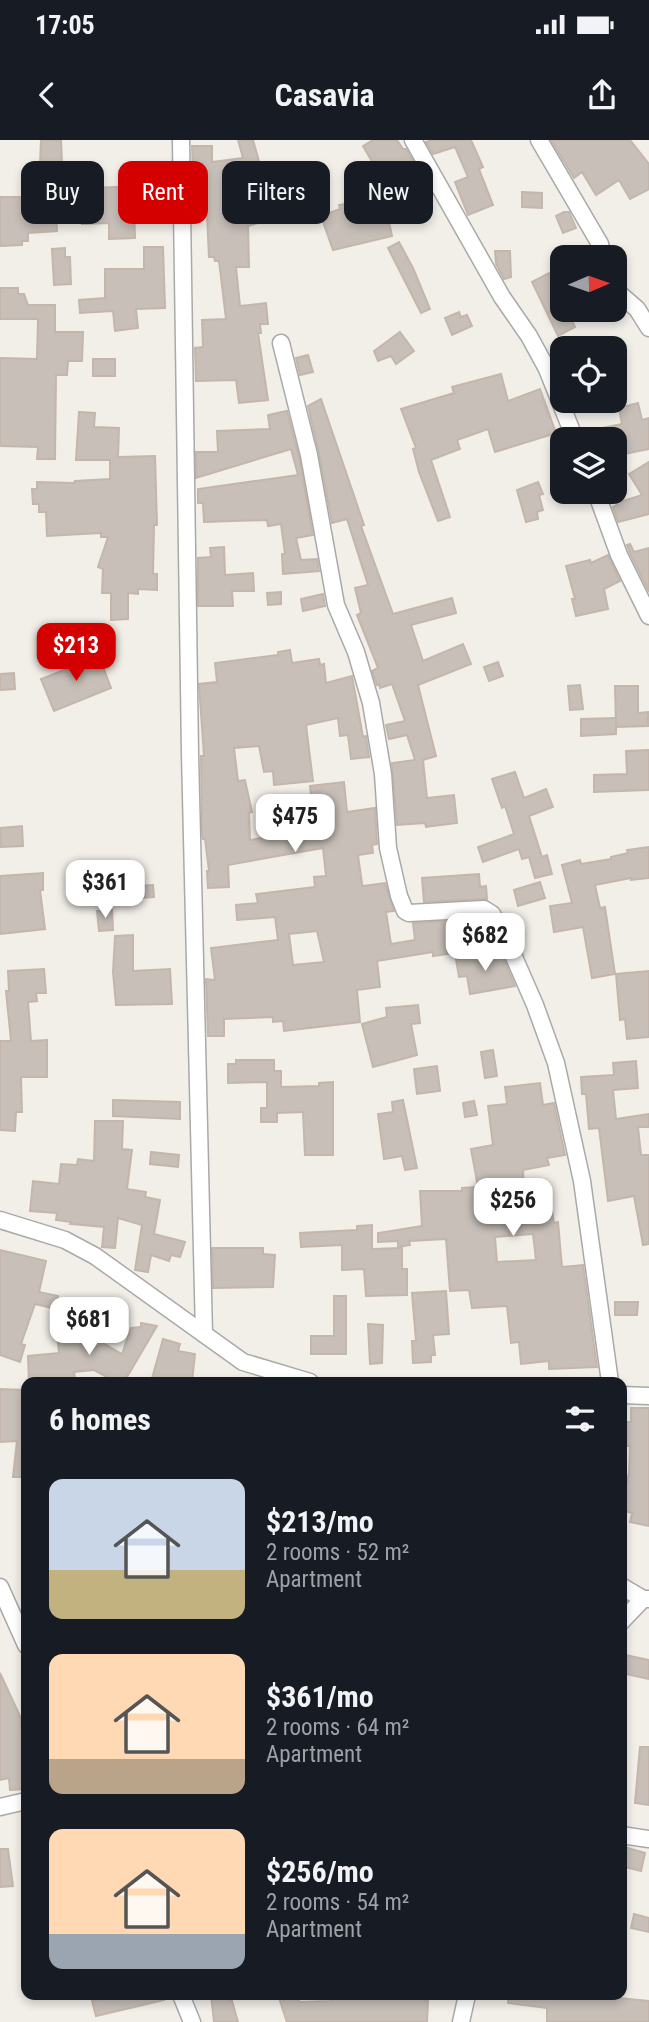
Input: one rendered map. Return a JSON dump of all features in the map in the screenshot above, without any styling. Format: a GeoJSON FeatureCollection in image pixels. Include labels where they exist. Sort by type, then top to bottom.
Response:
{"type":"FeatureCollection","features":[{"type":"Feature","properties":{"kind":"street"},"geometry":{"type":"LineString","coordinates":[[180,140],[189,740],[204,1334]]}},
{"type":"Feature","properties":{"kind":"street"},"geometry":{"type":"LineString","coordinates":[[413,140],[502,296],[529,335],[547,369],[570,427]]}},
{"type":"Feature","properties":{"kind":"street"},"geometry":{"type":"LineString","coordinates":[[539,140],[600,245]]}},
{"type":"Feature","properties":{"kind":"street"},"geometry":{"type":"LineString","coordinates":[[627,301],[649,328]]}},
{"type":"Feature","properties":{"kind":"street"},"geometry":{"type":"LineString","coordinates":[[281,343],[309,455],[336,605],[356,652],[371,703],[383,774],[388,848],[399,896],[405,911],[409,913],[484,909],[492,914],[521,973],[556,1063],[582,1181],[609,1377]]}},
{"type":"Feature","properties":{"kind":"street"},"geometry":{"type":"LineString","coordinates":[[600,504],[619,555],[649,616]]}},
{"type":"Feature","properties":{"kind":"street"},"geometry":{"type":"LineString","coordinates":[[0,1220],[65,1240],[95,1256],[243,1362],[288,1377]]}},
{"type":"Feature","properties":{"kind":"street"},"geometry":{"type":"LineString","coordinates":[[627,1395],[649,1396]]}},
{"type":"Feature","properties":{"kind":"street"},"geometry":{"type":"LineString","coordinates":[[0,1587],[21,1634]]}},
{"type":"Feature","properties":{"kind":"street"},"geometry":{"type":"LineString","coordinates":[[627,1589],[646,1599],[627,1616]]}},
{"type":"Feature","properties":{"kind":"street"},"geometry":{"type":"LineString","coordinates":[[0,1807],[21,1802]]}},
{"type":"Feature","properties":{"kind":"street"},"geometry":{"type":"LineString","coordinates":[[627,1836],[649,1839]]}},
{"type":"Feature","properties":{"kind":"street"},"geometry":{"type":"LineString","coordinates":[[183,2000],[192,2022]]}},
{"type":"Feature","properties":{"kind":"street"},"geometry":{"type":"LineString","coordinates":[[461,2022],[466,2000]]}},
{"type":"Feature","properties":{"kind":"building"},"geometry":{"type":"Polygon","coordinates":[[[41,140],[61,140],[62,161],[40,161],[41,140]]]}},
{"type":"Feature","properties":{"kind":"building"},"geometry":{"type":"Polygon","coordinates":[[[238,140],[253,140],[259,161],[222,161],[222,224],[255,224],[248,226],[249,267],[236,267],[240,306],[266,303],[268,324],[260,324],[261,333],[258,333],[268,400],[239,403],[236,380],[196,381],[195,348],[203,347],[202,320],[226,319],[219,261],[209,257],[208,161],[193,161],[192,146],[212,146],[212,162],[243,158],[238,140]]]}},
{"type":"Feature","properties":{"kind":"building"},"geometry":{"type":"Polygon","coordinates":[[[373,140],[397,140],[413,161],[372,161],[363,146],[373,140]]]}},
{"type":"Feature","properties":{"kind":"building"},"geometry":{"type":"Polygon","coordinates":[[[471,140],[483,167],[479,169],[493,205],[468,215],[455,182],[468,177],[455,147],[433,154],[426,142],[471,140]]]}},
{"type":"Feature","properties":{"kind":"building"},"geometry":{"type":"Polygon","coordinates":[[[551,140],[630,140],[649,164],[649,189],[630,199],[619,180],[596,195],[582,172],[574,178],[551,140]]]}},
{"type":"Feature","properties":{"kind":"building"},"geometry":{"type":"Polygon","coordinates":[[[118,187],[118,224],[135,224],[135,238],[109,239],[109,223],[104,223],[104,188],[118,187]]]}},
{"type":"Feature","properties":{"kind":"building"},"geometry":{"type":"Polygon","coordinates":[[[522,192],[542,193],[542,208],[522,207],[522,192]]]}},
{"type":"Feature","properties":{"kind":"building"},"geometry":{"type":"Polygon","coordinates":[[[0,197],[21,197],[21,224],[57,224],[57,231],[28,233],[28,241],[22,241],[22,245],[0,246],[0,197]]]}},
{"type":"Feature","properties":{"kind":"building"},"geometry":{"type":"Polygon","coordinates":[[[344,204],[344,224],[389,224],[392,236],[333,250],[324,224],[330,224],[330,213],[340,209],[339,205],[344,204]]]}},
{"type":"Feature","properties":{"kind":"building"},"geometry":{"type":"Polygon","coordinates":[[[569,212],[576,228],[563,233],[556,216],[569,212]]]}},
{"type":"Feature","properties":{"kind":"building"},"geometry":{"type":"Polygon","coordinates":[[[399,242],[430,309],[421,313],[388,248],[399,242]]]}},
{"type":"Feature","properties":{"kind":"building"},"geometry":{"type":"Polygon","coordinates":[[[144,247],[163,247],[165,308],[136,309],[138,328],[115,331],[113,311],[80,313],[79,300],[105,298],[105,269],[144,269],[144,247]]]}},
{"type":"Feature","properties":{"kind":"building"},"geometry":{"type":"Polygon","coordinates":[[[65,248],[65,257],[70,257],[71,284],[54,285],[52,249],[65,248]]]}},
{"type":"Feature","properties":{"kind":"building"},"geometry":{"type":"Polygon","coordinates":[[[495,251],[510,251],[511,277],[504,279],[496,264],[495,251]]]}},
{"type":"Feature","properties":{"kind":"building"},"geometry":{"type":"Polygon","coordinates":[[[549,273],[550,275],[550,319],[532,282],[549,273]]]}},
{"type":"Feature","properties":{"kind":"building"},"geometry":{"type":"Polygon","coordinates":[[[0,288],[18,288],[18,294],[24,294],[28,305],[55,305],[55,332],[83,332],[82,361],[68,361],[67,375],[56,375],[55,459],[37,459],[38,447],[0,446],[0,358],[37,359],[38,319],[0,319],[0,288]]]}},
{"type":"Feature","properties":{"kind":"building"},"geometry":{"type":"Polygon","coordinates":[[[459,312],[461,317],[467,315],[472,326],[452,335],[445,318],[459,312]]]}},
{"type":"Feature","properties":{"kind":"building"},"geometry":{"type":"Polygon","coordinates":[[[551,322],[573,322],[575,327],[558,336],[551,322]]]}},
{"type":"Feature","properties":{"kind":"building"},"geometry":{"type":"Polygon","coordinates":[[[400,332],[414,351],[396,364],[391,356],[378,361],[374,351],[400,332]]]}},
{"type":"Feature","properties":{"kind":"building"},"geometry":{"type":"Polygon","coordinates":[[[308,355],[313,372],[300,375],[296,358],[308,355]]]}},
{"type":"Feature","properties":{"kind":"building"},"geometry":{"type":"Polygon","coordinates":[[[93,359],[115,359],[115,376],[93,376],[93,359]]]}},
{"type":"Feature","properties":{"kind":"building"},"geometry":{"type":"Polygon","coordinates":[[[501,374],[508,401],[540,389],[554,427],[550,427],[550,435],[495,452],[488,429],[457,440],[460,449],[431,460],[450,517],[438,521],[419,472],[413,449],[416,448],[401,409],[454,393],[452,387],[501,374]]]}},
{"type":"Feature","properties":{"kind":"building"},"geometry":{"type":"Polygon","coordinates":[[[321,399],[364,525],[361,526],[393,614],[452,598],[456,613],[411,625],[423,661],[463,644],[471,664],[418,685],[436,756],[423,760],[427,798],[454,795],[457,823],[426,827],[425,823],[397,825],[392,763],[415,760],[407,735],[389,739],[386,725],[405,721],[392,684],[380,688],[372,671],[378,668],[357,615],[361,613],[355,588],[368,585],[347,519],[332,523],[308,406],[321,399]]]}},
{"type":"Feature","properties":{"kind":"building"},"geometry":{"type":"Polygon","coordinates":[[[638,403],[642,420],[649,418],[649,449],[627,453],[627,427],[607,427],[622,424],[620,413],[627,413],[627,406],[638,403]]]}},
{"type":"Feature","properties":{"kind":"building"},"geometry":{"type":"Polygon","coordinates":[[[287,411],[299,457],[313,535],[296,538],[301,560],[317,559],[319,571],[283,574],[282,554],[285,554],[281,524],[268,526],[267,520],[204,522],[203,503],[198,503],[198,489],[298,475],[291,449],[196,478],[196,452],[218,452],[217,431],[270,429],[268,415],[287,411]]]}},
{"type":"Feature","properties":{"kind":"building"},"geometry":{"type":"Polygon","coordinates":[[[79,412],[95,413],[94,427],[119,428],[118,457],[155,456],[157,525],[154,525],[153,574],[157,574],[157,590],[138,589],[138,594],[128,593],[128,619],[111,620],[111,593],[102,593],[103,569],[98,567],[108,537],[101,537],[101,533],[47,536],[46,512],[39,512],[39,504],[33,504],[32,489],[37,489],[37,482],[74,483],[110,479],[110,460],[76,460],[79,412]]]}},
{"type":"Feature","properties":{"kind":"building"},"geometry":{"type":"Polygon","coordinates":[[[649,462],[649,514],[618,522],[613,507],[627,504],[627,500],[642,495],[629,474],[649,462]]]}},
{"type":"Feature","properties":{"kind":"building"},"geometry":{"type":"Polygon","coordinates":[[[538,482],[543,494],[539,495],[543,510],[537,512],[538,519],[526,522],[517,490],[538,482]]]}},
{"type":"Feature","properties":{"kind":"building"},"geometry":{"type":"Polygon","coordinates":[[[630,544],[634,552],[649,548],[649,592],[629,551],[627,545],[630,544]]]}},
{"type":"Feature","properties":{"kind":"building"},"geometry":{"type":"Polygon","coordinates":[[[224,547],[225,575],[253,573],[254,591],[232,591],[233,606],[198,606],[198,558],[211,557],[210,548],[224,547]]]}},
{"type":"Feature","properties":{"kind":"building"},"geometry":{"type":"Polygon","coordinates":[[[608,555],[620,581],[604,589],[608,609],[576,616],[572,599],[575,599],[566,566],[590,560],[591,563],[608,555]]]}},
{"type":"Feature","properties":{"kind":"building"},"geometry":{"type":"Polygon","coordinates":[[[281,592],[281,604],[268,605],[267,593],[281,592]]]}},
{"type":"Feature","properties":{"kind":"building"},"geometry":{"type":"Polygon","coordinates":[[[323,594],[325,606],[303,611],[301,599],[323,594]]]}},
{"type":"Feature","properties":{"kind":"building"},"geometry":{"type":"Polygon","coordinates":[[[290,650],[292,663],[319,659],[320,665],[324,664],[326,683],[352,676],[369,757],[351,759],[348,735],[340,736],[338,718],[306,725],[313,781],[274,785],[273,771],[264,772],[259,746],[234,748],[238,781],[245,780],[252,812],[249,813],[250,840],[315,828],[310,786],[344,782],[347,812],[375,808],[377,844],[372,845],[373,853],[358,855],[363,886],[385,883],[394,911],[386,912],[391,944],[415,940],[413,923],[450,921],[451,932],[458,931],[461,952],[433,956],[433,952],[377,961],[380,987],[357,990],[360,1022],[284,1031],[283,1021],[273,1022],[273,1017],[224,1019],[224,1036],[208,1036],[206,979],[215,980],[211,948],[278,940],[275,917],[237,920],[236,905],[258,903],[256,894],[315,887],[314,877],[326,876],[323,848],[228,865],[229,887],[208,888],[209,871],[202,834],[201,756],[204,756],[199,684],[217,682],[215,663],[278,655],[278,652],[290,650]],[[317,931],[289,934],[293,965],[324,962],[317,931]]]}},
{"type":"Feature","properties":{"kind":"building"},"geometry":{"type":"Polygon","coordinates":[[[99,656],[111,688],[54,711],[41,679],[99,656]]]}},
{"type":"Feature","properties":{"kind":"building"},"geometry":{"type":"Polygon","coordinates":[[[498,662],[503,676],[489,681],[484,667],[498,662]]]}},
{"type":"Feature","properties":{"kind":"building"},"geometry":{"type":"Polygon","coordinates":[[[14,673],[15,689],[0,690],[0,674],[14,673]]]}},
{"type":"Feature","properties":{"kind":"building"},"geometry":{"type":"Polygon","coordinates":[[[580,685],[583,709],[570,710],[568,686],[580,685]]]}},
{"type":"Feature","properties":{"kind":"building"},"geometry":{"type":"Polygon","coordinates":[[[615,686],[638,686],[638,713],[648,712],[648,726],[616,727],[615,686]]]}},
{"type":"Feature","properties":{"kind":"building"},"geometry":{"type":"Polygon","coordinates":[[[616,718],[616,734],[581,736],[581,719],[616,718]]]}},
{"type":"Feature","properties":{"kind":"building"},"geometry":{"type":"Polygon","coordinates":[[[649,750],[649,790],[594,792],[594,775],[627,774],[626,751],[649,750]]]}},
{"type":"Feature","properties":{"kind":"building"},"geometry":{"type":"Polygon","coordinates":[[[515,772],[524,798],[546,789],[553,807],[529,816],[542,857],[547,855],[552,874],[535,878],[529,857],[522,859],[519,849],[483,862],[478,847],[514,834],[492,779],[515,772]]]}},
{"type":"Feature","properties":{"kind":"building"},"geometry":{"type":"Polygon","coordinates":[[[22,826],[23,846],[1,847],[0,828],[22,826]]]}},
{"type":"Feature","properties":{"kind":"building"},"geometry":{"type":"Polygon","coordinates":[[[649,847],[649,878],[631,878],[595,885],[600,908],[605,907],[615,974],[592,978],[583,927],[554,932],[550,906],[572,903],[562,865],[580,860],[581,864],[611,859],[628,853],[627,850],[649,847]]]}},
{"type":"Feature","properties":{"kind":"building"},"geometry":{"type":"Polygon","coordinates":[[[134,865],[136,886],[153,885],[154,897],[107,900],[105,868],[134,865]]]}},
{"type":"Feature","properties":{"kind":"building"},"geometry":{"type":"Polygon","coordinates":[[[43,873],[43,890],[40,890],[45,929],[0,934],[0,876],[43,873]]]}},
{"type":"Feature","properties":{"kind":"building"},"geometry":{"type":"Polygon","coordinates":[[[479,874],[480,887],[486,886],[487,899],[424,902],[422,878],[479,874]]]}},
{"type":"Feature","properties":{"kind":"building"},"geometry":{"type":"Polygon","coordinates":[[[540,882],[545,898],[518,906],[514,890],[540,882]]]}},
{"type":"Feature","properties":{"kind":"building"},"geometry":{"type":"Polygon","coordinates":[[[112,910],[113,930],[99,931],[97,911],[112,910]]]}},
{"type":"Feature","properties":{"kind":"building"},"geometry":{"type":"Polygon","coordinates":[[[133,935],[133,971],[170,969],[172,1004],[116,1005],[113,972],[115,936],[133,935]]]}},
{"type":"Feature","properties":{"kind":"building"},"geometry":{"type":"Polygon","coordinates":[[[502,955],[515,986],[470,994],[467,976],[459,977],[456,959],[502,955]]]}},
{"type":"Feature","properties":{"kind":"building"},"geometry":{"type":"Polygon","coordinates":[[[44,969],[46,993],[36,993],[37,1001],[28,1002],[31,1041],[47,1040],[47,1077],[21,1077],[22,1112],[16,1112],[15,1131],[0,1130],[0,1041],[11,1041],[6,991],[9,991],[8,971],[44,969]]]}},
{"type":"Feature","properties":{"kind":"building"},"geometry":{"type":"Polygon","coordinates":[[[649,971],[649,1037],[627,1039],[625,1019],[620,1020],[616,974],[649,971]]]}},
{"type":"Feature","properties":{"kind":"building"},"geometry":{"type":"Polygon","coordinates":[[[418,1005],[420,1023],[411,1024],[417,1055],[373,1067],[362,1024],[387,1017],[386,1008],[418,1005]]]}},
{"type":"Feature","properties":{"kind":"building"},"geometry":{"type":"Polygon","coordinates":[[[493,1050],[497,1076],[485,1078],[481,1052],[493,1050]]]}},
{"type":"Feature","properties":{"kind":"building"},"geometry":{"type":"Polygon","coordinates":[[[236,1060],[274,1060],[274,1071],[281,1071],[281,1087],[319,1086],[319,1083],[333,1082],[333,1155],[305,1155],[303,1112],[277,1113],[277,1122],[261,1122],[261,1108],[267,1108],[267,1082],[228,1083],[228,1064],[236,1064],[236,1060]]]}},
{"type":"Feature","properties":{"kind":"building"},"geometry":{"type":"Polygon","coordinates":[[[636,1061],[638,1088],[613,1090],[616,1119],[649,1114],[649,1127],[638,1127],[641,1155],[649,1155],[649,1244],[643,1245],[634,1196],[608,1201],[599,1128],[589,1129],[586,1094],[582,1094],[581,1077],[614,1075],[613,1063],[636,1061]]]}},
{"type":"Feature","properties":{"kind":"building"},"geometry":{"type":"Polygon","coordinates":[[[437,1066],[440,1091],[417,1094],[414,1069],[437,1066]]]}},
{"type":"Feature","properties":{"kind":"building"},"geometry":{"type":"Polygon","coordinates":[[[540,1083],[543,1105],[554,1103],[565,1155],[547,1158],[549,1165],[523,1170],[525,1215],[552,1211],[554,1223],[558,1222],[562,1267],[583,1265],[597,1367],[549,1369],[549,1361],[521,1364],[519,1342],[511,1343],[507,1306],[472,1308],[469,1290],[450,1291],[446,1239],[409,1241],[410,1245],[398,1247],[398,1241],[378,1242],[378,1233],[422,1226],[420,1191],[462,1191],[462,1188],[478,1187],[471,1149],[493,1145],[488,1106],[507,1104],[505,1087],[540,1083]],[[533,1234],[495,1237],[497,1262],[536,1260],[533,1234]]]}},
{"type":"Feature","properties":{"kind":"building"},"geometry":{"type":"Polygon","coordinates":[[[113,1100],[180,1102],[180,1119],[113,1116],[113,1100]]]}},
{"type":"Feature","properties":{"kind":"building"},"geometry":{"type":"Polygon","coordinates":[[[403,1100],[417,1168],[405,1170],[402,1156],[384,1159],[378,1114],[393,1112],[392,1102],[403,1100]]]}},
{"type":"Feature","properties":{"kind":"building"},"geometry":{"type":"Polygon","coordinates":[[[474,1101],[477,1115],[465,1117],[463,1103],[474,1101]]]}},
{"type":"Feature","properties":{"kind":"building"},"geometry":{"type":"Polygon","coordinates":[[[95,1121],[123,1121],[122,1149],[132,1150],[127,1189],[146,1192],[145,1197],[160,1200],[154,1234],[185,1242],[180,1257],[171,1255],[169,1261],[151,1255],[148,1272],[135,1270],[142,1225],[118,1218],[115,1248],[102,1247],[104,1227],[70,1224],[71,1222],[56,1220],[57,1213],[30,1211],[33,1181],[59,1184],[61,1164],[77,1165],[78,1159],[94,1161],[95,1121]]]}},
{"type":"Feature","properties":{"kind":"building"},"geometry":{"type":"Polygon","coordinates":[[[151,1152],[179,1155],[178,1167],[150,1164],[151,1152]]]}},
{"type":"Feature","properties":{"kind":"building"},"geometry":{"type":"Polygon","coordinates":[[[372,1225],[372,1249],[402,1248],[402,1269],[407,1269],[407,1295],[366,1296],[364,1269],[342,1270],[342,1245],[301,1247],[300,1233],[357,1230],[357,1226],[372,1225]]]}},
{"type":"Feature","properties":{"kind":"building"},"geometry":{"type":"Polygon","coordinates":[[[212,1248],[263,1248],[263,1254],[275,1255],[273,1287],[213,1288],[212,1248]]]}},
{"type":"Feature","properties":{"kind":"building"},"geometry":{"type":"Polygon","coordinates":[[[0,1250],[46,1261],[39,1292],[58,1296],[56,1309],[35,1304],[21,1344],[25,1345],[20,1362],[0,1355],[0,1250]]]}},
{"type":"Feature","properties":{"kind":"building"},"geometry":{"type":"Polygon","coordinates":[[[446,1291],[449,1334],[433,1335],[435,1355],[431,1355],[431,1362],[413,1363],[412,1341],[416,1341],[412,1293],[446,1291]]]}},
{"type":"Feature","properties":{"kind":"building"},"geometry":{"type":"Polygon","coordinates":[[[334,1296],[346,1296],[346,1354],[311,1354],[311,1336],[334,1336],[334,1296]]]}},
{"type":"Feature","properties":{"kind":"building"},"geometry":{"type":"Polygon","coordinates":[[[615,1302],[638,1302],[637,1315],[615,1315],[615,1302]]]}},
{"type":"Feature","properties":{"kind":"building"},"geometry":{"type":"Polygon","coordinates":[[[141,1323],[157,1326],[127,1377],[107,1377],[94,1370],[74,1372],[75,1377],[29,1377],[28,1356],[59,1353],[57,1333],[76,1332],[94,1338],[122,1354],[131,1328],[141,1327],[141,1323]]]}},
{"type":"Feature","properties":{"kind":"building"},"geometry":{"type":"Polygon","coordinates":[[[368,1324],[383,1325],[382,1363],[370,1364],[368,1324]]]}},
{"type":"Feature","properties":{"kind":"building"},"geometry":{"type":"Polygon","coordinates":[[[163,1339],[180,1344],[178,1351],[195,1354],[193,1377],[152,1377],[163,1339]]]}},
{"type":"Feature","properties":{"kind":"building"},"geometry":{"type":"Polygon","coordinates":[[[0,1389],[21,1390],[21,1477],[13,1477],[17,1441],[0,1442],[0,1389]]]}},
{"type":"Feature","properties":{"kind":"building"},"geometry":{"type":"Polygon","coordinates":[[[631,1408],[649,1408],[649,1526],[630,1522],[632,1513],[627,1512],[630,1446],[627,1446],[627,1422],[631,1422],[631,1408]]]}},
{"type":"Feature","properties":{"kind":"building"},"geometry":{"type":"Polygon","coordinates":[[[627,1655],[649,1660],[649,1679],[627,1674],[627,1655]]]}},
{"type":"Feature","properties":{"kind":"building"},"geometry":{"type":"Polygon","coordinates":[[[0,1673],[20,1716],[21,1789],[10,1790],[9,1778],[0,1780],[0,1673]]]}},
{"type":"Feature","properties":{"kind":"building"},"geometry":{"type":"Polygon","coordinates":[[[640,1747],[649,1747],[649,1805],[635,1803],[640,1747]]]}},
{"type":"Feature","properties":{"kind":"building"},"geometry":{"type":"Polygon","coordinates":[[[627,1848],[645,1853],[641,1871],[627,1868],[627,1848]]]}},
{"type":"Feature","properties":{"kind":"building"},"geometry":{"type":"Polygon","coordinates":[[[0,1849],[8,1849],[13,1886],[0,1887],[0,1849]]]}},
{"type":"Feature","properties":{"kind":"building"},"geometry":{"type":"Polygon","coordinates":[[[634,1914],[649,1918],[649,1932],[631,1928],[634,1914]]]}},
{"type":"Feature","properties":{"kind":"building"},"geometry":{"type":"Polygon","coordinates":[[[96,2000],[164,2000],[96,2016],[92,2001],[96,2000]]]}},
{"type":"Feature","properties":{"kind":"building"},"geometry":{"type":"Polygon","coordinates":[[[212,2000],[232,2001],[238,2022],[214,2022],[212,2000]]]}},
{"type":"Feature","properties":{"kind":"building"},"geometry":{"type":"Polygon","coordinates":[[[280,2000],[428,2001],[427,2022],[287,2022],[280,2000]]]}},
{"type":"Feature","properties":{"kind":"building"},"geometry":{"type":"Polygon","coordinates":[[[508,2000],[649,2001],[649,2022],[547,2022],[547,2008],[508,2003],[508,2000]]]}}]}
